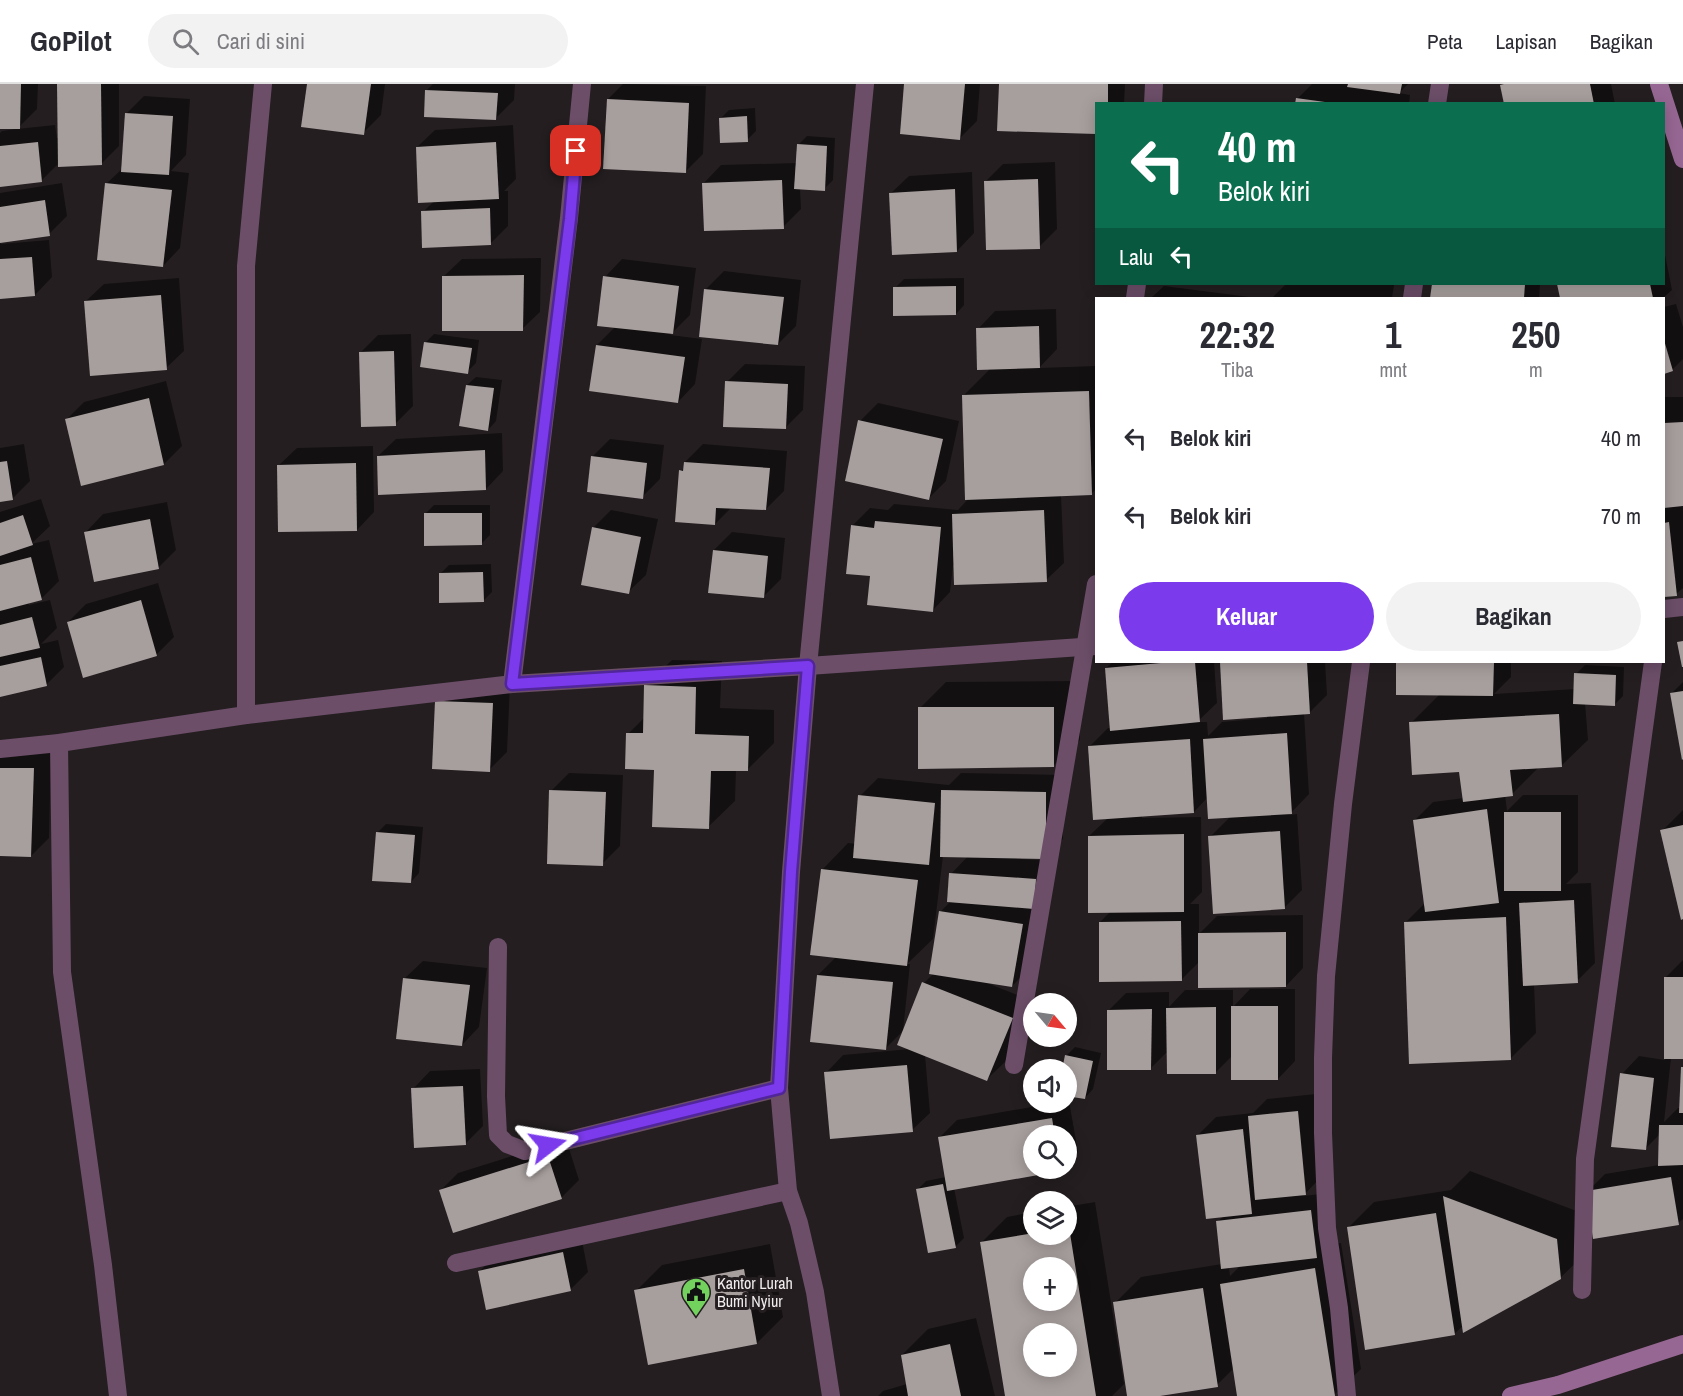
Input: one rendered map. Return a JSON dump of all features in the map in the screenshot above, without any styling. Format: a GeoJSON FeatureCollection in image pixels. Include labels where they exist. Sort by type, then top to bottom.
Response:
{"type":"FeatureCollection","features":[{"type":"Feature","properties":{"kind":"street"},"geometry":{"type":"LineString","coordinates":[[246,716],[246,266],[263,84]]}},
{"type":"Feature","properties":{"kind":"street"},"geometry":{"type":"LineString","coordinates":[[512,684],[570,219],[582,84]]}},
{"type":"Feature","properties":{"kind":"street"},"geometry":{"type":"LineString","coordinates":[[831,1396],[815,1292],[799,1223],[788,1191],[779,1088],[791,872],[808,666],[865,84]]}},
{"type":"Feature","properties":{"kind":"street"},"geometry":{"type":"LineString","coordinates":[[1153,102],[1154,84]]}},
{"type":"Feature","properties":{"kind":"street"},"geometry":{"type":"LineString","coordinates":[[1437,102],[1440,84]]}},
{"type":"Feature","properties":{"kind":"street"},"geometry":{"type":"LineString","coordinates":[[1659,84],[1665,102]]}},
{"type":"Feature","properties":{"kind":"street"},"geometry":{"type":"LineString","coordinates":[[1665,103],[1683,159]]}},
{"type":"Feature","properties":{"kind":"street"},"geometry":{"type":"LineString","coordinates":[[1014,1065],[1092,646],[1095,600]]}},
{"type":"Feature","properties":{"kind":"street"},"geometry":{"type":"LineString","coordinates":[[1665,609],[1683,607]]}},
{"type":"Feature","properties":{"kind":"street"},"geometry":{"type":"LineString","coordinates":[[0,749],[512,684],[1092,646]]}},
{"type":"Feature","properties":{"kind":"street"},"geometry":{"type":"LineString","coordinates":[[1347,1396],[1339,1308],[1327,1228],[1323,1058],[1326,976],[1343,804],[1361,663]]}},
{"type":"Feature","properties":{"kind":"street"},"geometry":{"type":"LineString","coordinates":[[1582,1290],[1586,1159],[1653,663]]}},
{"type":"Feature","properties":{"kind":"street"},"geometry":{"type":"LineString","coordinates":[[59,743],[62,972],[103,1265],[118,1396]]}},
{"type":"Feature","properties":{"kind":"street"},"geometry":{"type":"LineString","coordinates":[[498,947],[497,1116],[498,1135],[507,1144],[525,1151],[779,1088]]}},
{"type":"Feature","properties":{"kind":"street"},"geometry":{"type":"LineString","coordinates":[[456,1263],[788,1191]]}},
{"type":"Feature","properties":{"kind":"street"},"geometry":{"type":"LineString","coordinates":[[1511,1396],[1558,1385],[1683,1344]]}},
{"type":"Feature","properties":{"kind":"building"},"geometry":{"type":"Polygon","coordinates":[[[0,84],[21,84],[20,129],[0,129],[0,84]]]}},
{"type":"Feature","properties":{"kind":"building"},"geometry":{"type":"Polygon","coordinates":[[[57,84],[101,84],[102,165],[58,167],[57,84]]]}},
{"type":"Feature","properties":{"kind":"building"},"geometry":{"type":"Polygon","coordinates":[[[307,84],[371,84],[364,135],[301,127],[307,84]]]}},
{"type":"Feature","properties":{"kind":"building"},"geometry":{"type":"Polygon","coordinates":[[[904,84],[965,84],[960,140],[900,134],[904,84]]]}},
{"type":"Feature","properties":{"kind":"building"},"geometry":{"type":"Polygon","coordinates":[[[999,84],[1108,84],[1108,102],[1095,102],[1095,134],[997,131],[999,84]]]}},
{"type":"Feature","properties":{"kind":"building"},"geometry":{"type":"Polygon","coordinates":[[[1348,84],[1402,84],[1400,94],[1347,87],[1348,84]]]}},
{"type":"Feature","properties":{"kind":"building"},"geometry":{"type":"Polygon","coordinates":[[[1590,84],[1594,102],[1504,102],[1500,85],[1590,84]]]}},
{"type":"Feature","properties":{"kind":"building"},"geometry":{"type":"Polygon","coordinates":[[[425,90],[498,93],[496,120],[424,117],[425,90]]]}},
{"type":"Feature","properties":{"kind":"building"},"geometry":{"type":"Polygon","coordinates":[[[1296,98],[1325,102],[1295,102],[1296,98]]]}},
{"type":"Feature","properties":{"kind":"building"},"geometry":{"type":"Polygon","coordinates":[[[607,99],[689,103],[686,173],[603,169],[607,99]]]}},
{"type":"Feature","properties":{"kind":"building"},"geometry":{"type":"Polygon","coordinates":[[[125,113],[173,116],[169,175],[121,172],[125,113]]]}},
{"type":"Feature","properties":{"kind":"building"},"geometry":{"type":"Polygon","coordinates":[[[747,116],[748,142],[720,143],[719,118],[747,116]]]}},
{"type":"Feature","properties":{"kind":"building"},"geometry":{"type":"Polygon","coordinates":[[[38,142],[42,182],[0,187],[0,146],[38,142]]]}},
{"type":"Feature","properties":{"kind":"building"},"geometry":{"type":"Polygon","coordinates":[[[496,142],[499,199],[418,203],[416,147],[496,142]]]}},
{"type":"Feature","properties":{"kind":"building"},"geometry":{"type":"Polygon","coordinates":[[[797,144],[827,146],[825,191],[794,189],[797,144]]]}},
{"type":"Feature","properties":{"kind":"building"},"geometry":{"type":"Polygon","coordinates":[[[1038,179],[1040,249],[986,250],[984,181],[1038,179]]]}},
{"type":"Feature","properties":{"kind":"building"},"geometry":{"type":"Polygon","coordinates":[[[782,180],[784,229],[704,231],[702,183],[782,180]]]}},
{"type":"Feature","properties":{"kind":"building"},"geometry":{"type":"Polygon","coordinates":[[[105,183],[172,190],[163,267],[97,260],[105,183]]]}},
{"type":"Feature","properties":{"kind":"building"},"geometry":{"type":"Polygon","coordinates":[[[955,189],[957,252],[892,255],[889,193],[955,189]]]}},
{"type":"Feature","properties":{"kind":"building"},"geometry":{"type":"Polygon","coordinates":[[[45,200],[50,236],[0,243],[0,207],[45,200]]]}},
{"type":"Feature","properties":{"kind":"building"},"geometry":{"type":"Polygon","coordinates":[[[490,208],[491,245],[422,248],[421,211],[490,208]]]}},
{"type":"Feature","properties":{"kind":"building"},"geometry":{"type":"Polygon","coordinates":[[[32,257],[35,296],[0,299],[0,259],[32,257]]]}},
{"type":"Feature","properties":{"kind":"building"},"geometry":{"type":"Polygon","coordinates":[[[524,275],[523,331],[442,331],[442,276],[524,275]]]}},
{"type":"Feature","properties":{"kind":"building"},"geometry":{"type":"Polygon","coordinates":[[[603,276],[679,286],[673,334],[597,326],[603,276]]]}},
{"type":"Feature","properties":{"kind":"building"},"geometry":{"type":"Polygon","coordinates":[[[1432,285],[1525,285],[1524,297],[1430,297],[1432,285]]]}},
{"type":"Feature","properties":{"kind":"building"},"geometry":{"type":"Polygon","coordinates":[[[1557,285],[1650,285],[1653,297],[1560,297],[1557,285]]]}},
{"type":"Feature","properties":{"kind":"building"},"geometry":{"type":"Polygon","coordinates":[[[956,286],[956,315],[893,316],[893,287],[956,286]]]}},
{"type":"Feature","properties":{"kind":"building"},"geometry":{"type":"Polygon","coordinates":[[[704,289],[784,297],[778,345],[699,337],[704,289]]]}},
{"type":"Feature","properties":{"kind":"building"},"geometry":{"type":"Polygon","coordinates":[[[161,295],[167,370],[90,376],[84,301],[161,295]]]}},
{"type":"Feature","properties":{"kind":"building"},"geometry":{"type":"Polygon","coordinates":[[[1039,326],[1040,368],[977,370],[976,328],[1039,326]]]}},
{"type":"Feature","properties":{"kind":"building"},"geometry":{"type":"Polygon","coordinates":[[[424,342],[472,348],[468,374],[420,367],[424,342]]]}},
{"type":"Feature","properties":{"kind":"building"},"geometry":{"type":"Polygon","coordinates":[[[1665,343],[1673,371],[1665,374],[1665,343]]]}},
{"type":"Feature","properties":{"kind":"building"},"geometry":{"type":"Polygon","coordinates":[[[596,345],[685,357],[678,403],[589,391],[596,345]]]}},
{"type":"Feature","properties":{"kind":"building"},"geometry":{"type":"Polygon","coordinates":[[[394,351],[396,426],[361,427],[359,352],[394,351]]]}},
{"type":"Feature","properties":{"kind":"building"},"geometry":{"type":"Polygon","coordinates":[[[725,381],[788,384],[786,429],[723,427],[725,381]]]}},
{"type":"Feature","properties":{"kind":"building"},"geometry":{"type":"Polygon","coordinates":[[[466,385],[494,388],[488,431],[459,426],[466,385]]]}},
{"type":"Feature","properties":{"kind":"building"},"geometry":{"type":"Polygon","coordinates":[[[1089,391],[1092,495],[965,500],[962,395],[1089,391]]]}},
{"type":"Feature","properties":{"kind":"building"},"geometry":{"type":"Polygon","coordinates":[[[149,398],[164,465],[81,486],[65,419],[149,398]]]}},
{"type":"Feature","properties":{"kind":"building"},"geometry":{"type":"Polygon","coordinates":[[[858,420],[943,439],[929,500],[845,481],[858,420]]]}},
{"type":"Feature","properties":{"kind":"building"},"geometry":{"type":"Polygon","coordinates":[[[1683,422],[1683,506],[1665,508],[1665,423],[1683,422]]]}},
{"type":"Feature","properties":{"kind":"building"},"geometry":{"type":"Polygon","coordinates":[[[485,450],[486,490],[378,495],[377,456],[485,450]]]}},
{"type":"Feature","properties":{"kind":"building"},"geometry":{"type":"Polygon","coordinates":[[[591,456],[647,463],[643,499],[587,492],[591,456]]]}},
{"type":"Feature","properties":{"kind":"building"},"geometry":{"type":"Polygon","coordinates":[[[7,461],[13,500],[0,502],[0,462],[7,461]]]}},
{"type":"Feature","properties":{"kind":"building"},"geometry":{"type":"Polygon","coordinates":[[[684,462],[770,468],[766,510],[716,508],[715,525],[675,522],[679,470],[683,471],[684,462]]]}},
{"type":"Feature","properties":{"kind":"building"},"geometry":{"type":"Polygon","coordinates":[[[356,463],[357,531],[278,532],[277,465],[356,463]]]}},
{"type":"Feature","properties":{"kind":"building"},"geometry":{"type":"Polygon","coordinates":[[[1044,510],[1047,582],[954,585],[952,514],[1044,510]]]}},
{"type":"Feature","properties":{"kind":"building"},"geometry":{"type":"Polygon","coordinates":[[[424,513],[482,513],[482,545],[424,546],[424,513]]]}},
{"type":"Feature","properties":{"kind":"building"},"geometry":{"type":"Polygon","coordinates":[[[23,515],[33,545],[0,556],[0,523],[23,515]]]}},
{"type":"Feature","properties":{"kind":"building"},"geometry":{"type":"Polygon","coordinates":[[[150,519],[159,569],[94,582],[84,532],[150,519]]]}},
{"type":"Feature","properties":{"kind":"building"},"geometry":{"type":"Polygon","coordinates":[[[875,521],[941,527],[933,612],[867,605],[870,576],[846,574],[851,525],[874,528],[875,521]]]}},
{"type":"Feature","properties":{"kind":"building"},"geometry":{"type":"Polygon","coordinates":[[[1669,522],[1677,596],[1665,597],[1665,523],[1669,522]]]}},
{"type":"Feature","properties":{"kind":"building"},"geometry":{"type":"Polygon","coordinates":[[[592,527],[641,537],[629,594],[581,585],[592,527]]]}},
{"type":"Feature","properties":{"kind":"building"},"geometry":{"type":"Polygon","coordinates":[[[713,550],[768,556],[764,598],[708,593],[713,550]]]}},
{"type":"Feature","properties":{"kind":"building"},"geometry":{"type":"Polygon","coordinates":[[[31,557],[42,600],[0,611],[0,565],[31,557]]]}},
{"type":"Feature","properties":{"kind":"building"},"geometry":{"type":"Polygon","coordinates":[[[483,572],[484,602],[439,603],[439,573],[483,572]]]}},
{"type":"Feature","properties":{"kind":"building"},"geometry":{"type":"Polygon","coordinates":[[[141,600],[157,656],[83,678],[67,622],[141,600]]]}},
{"type":"Feature","properties":{"kind":"building"},"geometry":{"type":"Polygon","coordinates":[[[32,617],[40,648],[0,657],[0,625],[32,617]]]}},
{"type":"Feature","properties":{"kind":"building"},"geometry":{"type":"Polygon","coordinates":[[[1683,641],[1683,667],[1682,667],[1677,642],[1683,641]]]}},
{"type":"Feature","properties":{"kind":"building"},"geometry":{"type":"Polygon","coordinates":[[[41,657],[47,686],[0,697],[0,666],[41,657]]]}},
{"type":"Feature","properties":{"kind":"building"},"geometry":{"type":"Polygon","coordinates":[[[1161,663],[1195,663],[1200,722],[1110,731],[1105,668],[1161,663]]]}},
{"type":"Feature","properties":{"kind":"building"},"geometry":{"type":"Polygon","coordinates":[[[1220,663],[1307,663],[1310,714],[1223,720],[1220,663]]]}},
{"type":"Feature","properties":{"kind":"building"},"geometry":{"type":"Polygon","coordinates":[[[1396,663],[1494,663],[1493,696],[1396,695],[1396,663]]]}},
{"type":"Feature","properties":{"kind":"building"},"geometry":{"type":"Polygon","coordinates":[[[1574,673],[1616,675],[1615,706],[1573,704],[1574,673]]]}},
{"type":"Feature","properties":{"kind":"building"},"geometry":{"type":"Polygon","coordinates":[[[644,685],[696,687],[695,734],[749,736],[748,771],[711,771],[709,829],[652,827],[654,770],[625,769],[626,733],[643,733],[644,685]]]}},
{"type":"Feature","properties":{"kind":"building"},"geometry":{"type":"Polygon","coordinates":[[[1683,691],[1683,759],[1682,760],[1670,693],[1683,691]]]}},
{"type":"Feature","properties":{"kind":"building"},"geometry":{"type":"Polygon","coordinates":[[[435,701],[493,703],[490,772],[432,769],[435,701]]]}},
{"type":"Feature","properties":{"kind":"building"},"geometry":{"type":"Polygon","coordinates":[[[918,707],[1054,707],[1054,767],[918,769],[918,707]]]}},
{"type":"Feature","properties":{"kind":"building"},"geometry":{"type":"Polygon","coordinates":[[[1559,714],[1562,767],[1510,770],[1513,796],[1463,802],[1459,772],[1412,775],[1409,722],[1559,714]]]}},
{"type":"Feature","properties":{"kind":"building"},"geometry":{"type":"Polygon","coordinates":[[[1287,733],[1292,814],[1208,819],[1203,739],[1287,733]]]}},
{"type":"Feature","properties":{"kind":"building"},"geometry":{"type":"Polygon","coordinates":[[[1190,739],[1194,813],[1093,820],[1088,746],[1190,739]]]}},
{"type":"Feature","properties":{"kind":"building"},"geometry":{"type":"Polygon","coordinates":[[[0,768],[34,768],[31,857],[0,856],[0,768]]]}},
{"type":"Feature","properties":{"kind":"building"},"geometry":{"type":"Polygon","coordinates":[[[549,790],[606,792],[603,866],[547,864],[549,790]]]}},
{"type":"Feature","properties":{"kind":"building"},"geometry":{"type":"Polygon","coordinates":[[[941,790],[1046,792],[1046,859],[940,857],[941,790]]]}},
{"type":"Feature","properties":{"kind":"building"},"geometry":{"type":"Polygon","coordinates":[[[858,795],[935,803],[929,865],[853,858],[858,795]]]}},
{"type":"Feature","properties":{"kind":"building"},"geometry":{"type":"Polygon","coordinates":[[[1487,809],[1499,903],[1425,912],[1413,820],[1487,809]]]}},
{"type":"Feature","properties":{"kind":"building"},"geometry":{"type":"Polygon","coordinates":[[[1504,812],[1561,812],[1561,891],[1504,891],[1504,812]]]}},
{"type":"Feature","properties":{"kind":"building"},"geometry":{"type":"Polygon","coordinates":[[[1683,825],[1683,919],[1681,920],[1660,830],[1683,825]]]}},
{"type":"Feature","properties":{"kind":"building"},"geometry":{"type":"Polygon","coordinates":[[[1280,831],[1285,909],[1213,914],[1208,836],[1280,831]]]}},
{"type":"Feature","properties":{"kind":"building"},"geometry":{"type":"Polygon","coordinates":[[[376,832],[415,835],[411,883],[372,881],[376,832]]]}},
{"type":"Feature","properties":{"kind":"building"},"geometry":{"type":"Polygon","coordinates":[[[1184,834],[1184,912],[1088,913],[1088,836],[1184,834]]]}},
{"type":"Feature","properties":{"kind":"building"},"geometry":{"type":"Polygon","coordinates":[[[821,869],[918,880],[907,966],[810,955],[821,869]]]}},
{"type":"Feature","properties":{"kind":"building"},"geometry":{"type":"Polygon","coordinates":[[[949,873],[1036,879],[1034,909],[947,902],[949,873]]]}},
{"type":"Feature","properties":{"kind":"building"},"geometry":{"type":"Polygon","coordinates":[[[1574,900],[1578,983],[1523,986],[1519,903],[1574,900]]]}},
{"type":"Feature","properties":{"kind":"building"},"geometry":{"type":"Polygon","coordinates":[[[939,911],[1023,924],[1012,987],[929,974],[939,911]]]}},
{"type":"Feature","properties":{"kind":"building"},"geometry":{"type":"Polygon","coordinates":[[[1506,917],[1511,1060],[1409,1064],[1404,922],[1506,917]]]}},
{"type":"Feature","properties":{"kind":"building"},"geometry":{"type":"Polygon","coordinates":[[[1181,921],[1182,981],[1099,982],[1099,922],[1181,921]]]}},
{"type":"Feature","properties":{"kind":"building"},"geometry":{"type":"Polygon","coordinates":[[[1286,932],[1286,987],[1198,988],[1198,933],[1286,932]]]}},
{"type":"Feature","properties":{"kind":"building"},"geometry":{"type":"Polygon","coordinates":[[[817,975],[893,982],[886,1050],[810,1042],[817,975]]]}},
{"type":"Feature","properties":{"kind":"building"},"geometry":{"type":"Polygon","coordinates":[[[1664,977],[1683,977],[1683,1059],[1664,1059],[1664,977]]]}},
{"type":"Feature","properties":{"kind":"building"},"geometry":{"type":"Polygon","coordinates":[[[403,978],[470,985],[462,1046],[396,1039],[403,978]]]}},
{"type":"Feature","properties":{"kind":"building"},"geometry":{"type":"Polygon","coordinates":[[[922,982],[1013,1018],[987,1081],[897,1045],[922,982]]]}},
{"type":"Feature","properties":{"kind":"building"},"geometry":{"type":"Polygon","coordinates":[[[1231,1006],[1278,1006],[1278,1080],[1231,1080],[1231,1006]]]}},
{"type":"Feature","properties":{"kind":"building"},"geometry":{"type":"Polygon","coordinates":[[[1216,1007],[1216,1074],[1167,1074],[1166,1008],[1216,1007]]]}},
{"type":"Feature","properties":{"kind":"building"},"geometry":{"type":"Polygon","coordinates":[[[1152,1009],[1151,1070],[1107,1070],[1107,1010],[1152,1009]]]}},
{"type":"Feature","properties":{"kind":"building"},"geometry":{"type":"Polygon","coordinates":[[[1065,1055],[1093,1061],[1085,1099],[1077,1098],[1077,1059],[1064,1059],[1065,1055]]]}},
{"type":"Feature","properties":{"kind":"building"},"geometry":{"type":"Polygon","coordinates":[[[907,1065],[913,1132],[830,1139],[824,1072],[907,1065]]]}},
{"type":"Feature","properties":{"kind":"building"},"geometry":{"type":"Polygon","coordinates":[[[1681,1067],[1683,1067],[1683,1113],[1679,1113],[1681,1067]]]}},
{"type":"Feature","properties":{"kind":"building"},"geometry":{"type":"Polygon","coordinates":[[[1620,1073],[1654,1078],[1646,1150],[1611,1147],[1620,1073]]]}},
{"type":"Feature","properties":{"kind":"building"},"geometry":{"type":"Polygon","coordinates":[[[463,1086],[466,1145],[414,1148],[411,1088],[463,1086]]]}},
{"type":"Feature","properties":{"kind":"building"},"geometry":{"type":"Polygon","coordinates":[[[1298,1111],[1306,1195],[1255,1200],[1248,1116],[1298,1111]]]}},
{"type":"Feature","properties":{"kind":"building"},"geometry":{"type":"Polygon","coordinates":[[[1052,1118],[1053,1125],[1023,1125],[1023,1178],[947,1191],[938,1137],[1052,1118]]]}},
{"type":"Feature","properties":{"kind":"building"},"geometry":{"type":"Polygon","coordinates":[[[1659,1125],[1683,1125],[1683,1165],[1658,1166],[1659,1125]]]}},
{"type":"Feature","properties":{"kind":"building"},"geometry":{"type":"Polygon","coordinates":[[[1243,1129],[1252,1214],[1206,1219],[1196,1135],[1243,1129]]]}},
{"type":"Feature","properties":{"kind":"building"},"geometry":{"type":"Polygon","coordinates":[[[548,1156],[562,1199],[453,1233],[439,1190],[548,1156]]]}},
{"type":"Feature","properties":{"kind":"building"},"geometry":{"type":"Polygon","coordinates":[[[1671,1177],[1679,1225],[1593,1239],[1586,1191],[1671,1177]]]}},
{"type":"Feature","properties":{"kind":"building"},"geometry":{"type":"Polygon","coordinates":[[[943,1184],[956,1248],[928,1253],[916,1189],[943,1184]]]}},
{"type":"Feature","properties":{"kind":"building"},"geometry":{"type":"Polygon","coordinates":[[[1443,1196],[1557,1239],[1561,1279],[1463,1333],[1443,1196]]]}},
{"type":"Feature","properties":{"kind":"building"},"geometry":{"type":"Polygon","coordinates":[[[1311,1210],[1317,1258],[1221,1269],[1216,1221],[1311,1210]]]}},
{"type":"Feature","properties":{"kind":"building"},"geometry":{"type":"Polygon","coordinates":[[[1436,1213],[1455,1335],[1365,1350],[1347,1227],[1436,1213]]]}},
{"type":"Feature","properties":{"kind":"building"},"geometry":{"type":"Polygon","coordinates":[[[1023,1235],[1023,1245],[1072,1245],[1074,1257],[1023,1257],[1023,1311],[1077,1311],[1077,1277],[1096,1396],[1005,1396],[980,1242],[1023,1235]]]}},
{"type":"Feature","properties":{"kind":"building"},"geometry":{"type":"Polygon","coordinates":[[[563,1252],[571,1291],[486,1310],[478,1271],[563,1252]]]}},
{"type":"Feature","properties":{"kind":"building"},"geometry":{"type":"Polygon","coordinates":[[[1315,1268],[1335,1396],[1237,1396],[1220,1284],[1315,1268]]]}},
{"type":"Feature","properties":{"kind":"building","name":"Kantor Lurah Bumi Nyiur"},"geometry":{"type":"Polygon","coordinates":[[[744,1269],[757,1344],[648,1365],[634,1290],[744,1269]]]}},
{"type":"Feature","properties":{"kind":"building"},"geometry":{"type":"Polygon","coordinates":[[[1203,1288],[1218,1387],[1160,1396],[1127,1396],[1113,1302],[1203,1288]]]}},
{"type":"Feature","properties":{"kind":"building"},"geometry":{"type":"Polygon","coordinates":[[[950,1344],[961,1396],[908,1396],[901,1355],[950,1344]]]}},
{"type":"Feature","properties":{"kind":"place","name":"Kantor Lurah Bumi Nyiur"},"geometry":{"type":"Point","coordinates":[696,1318]}},
{"type":"Feature","properties":{"kind":"route"},"geometry":{"type":"LineString","coordinates":[[548,1145],[779,1088],[791,872],[808,666],[512,684],[570,219],[576,151]]}}]}
